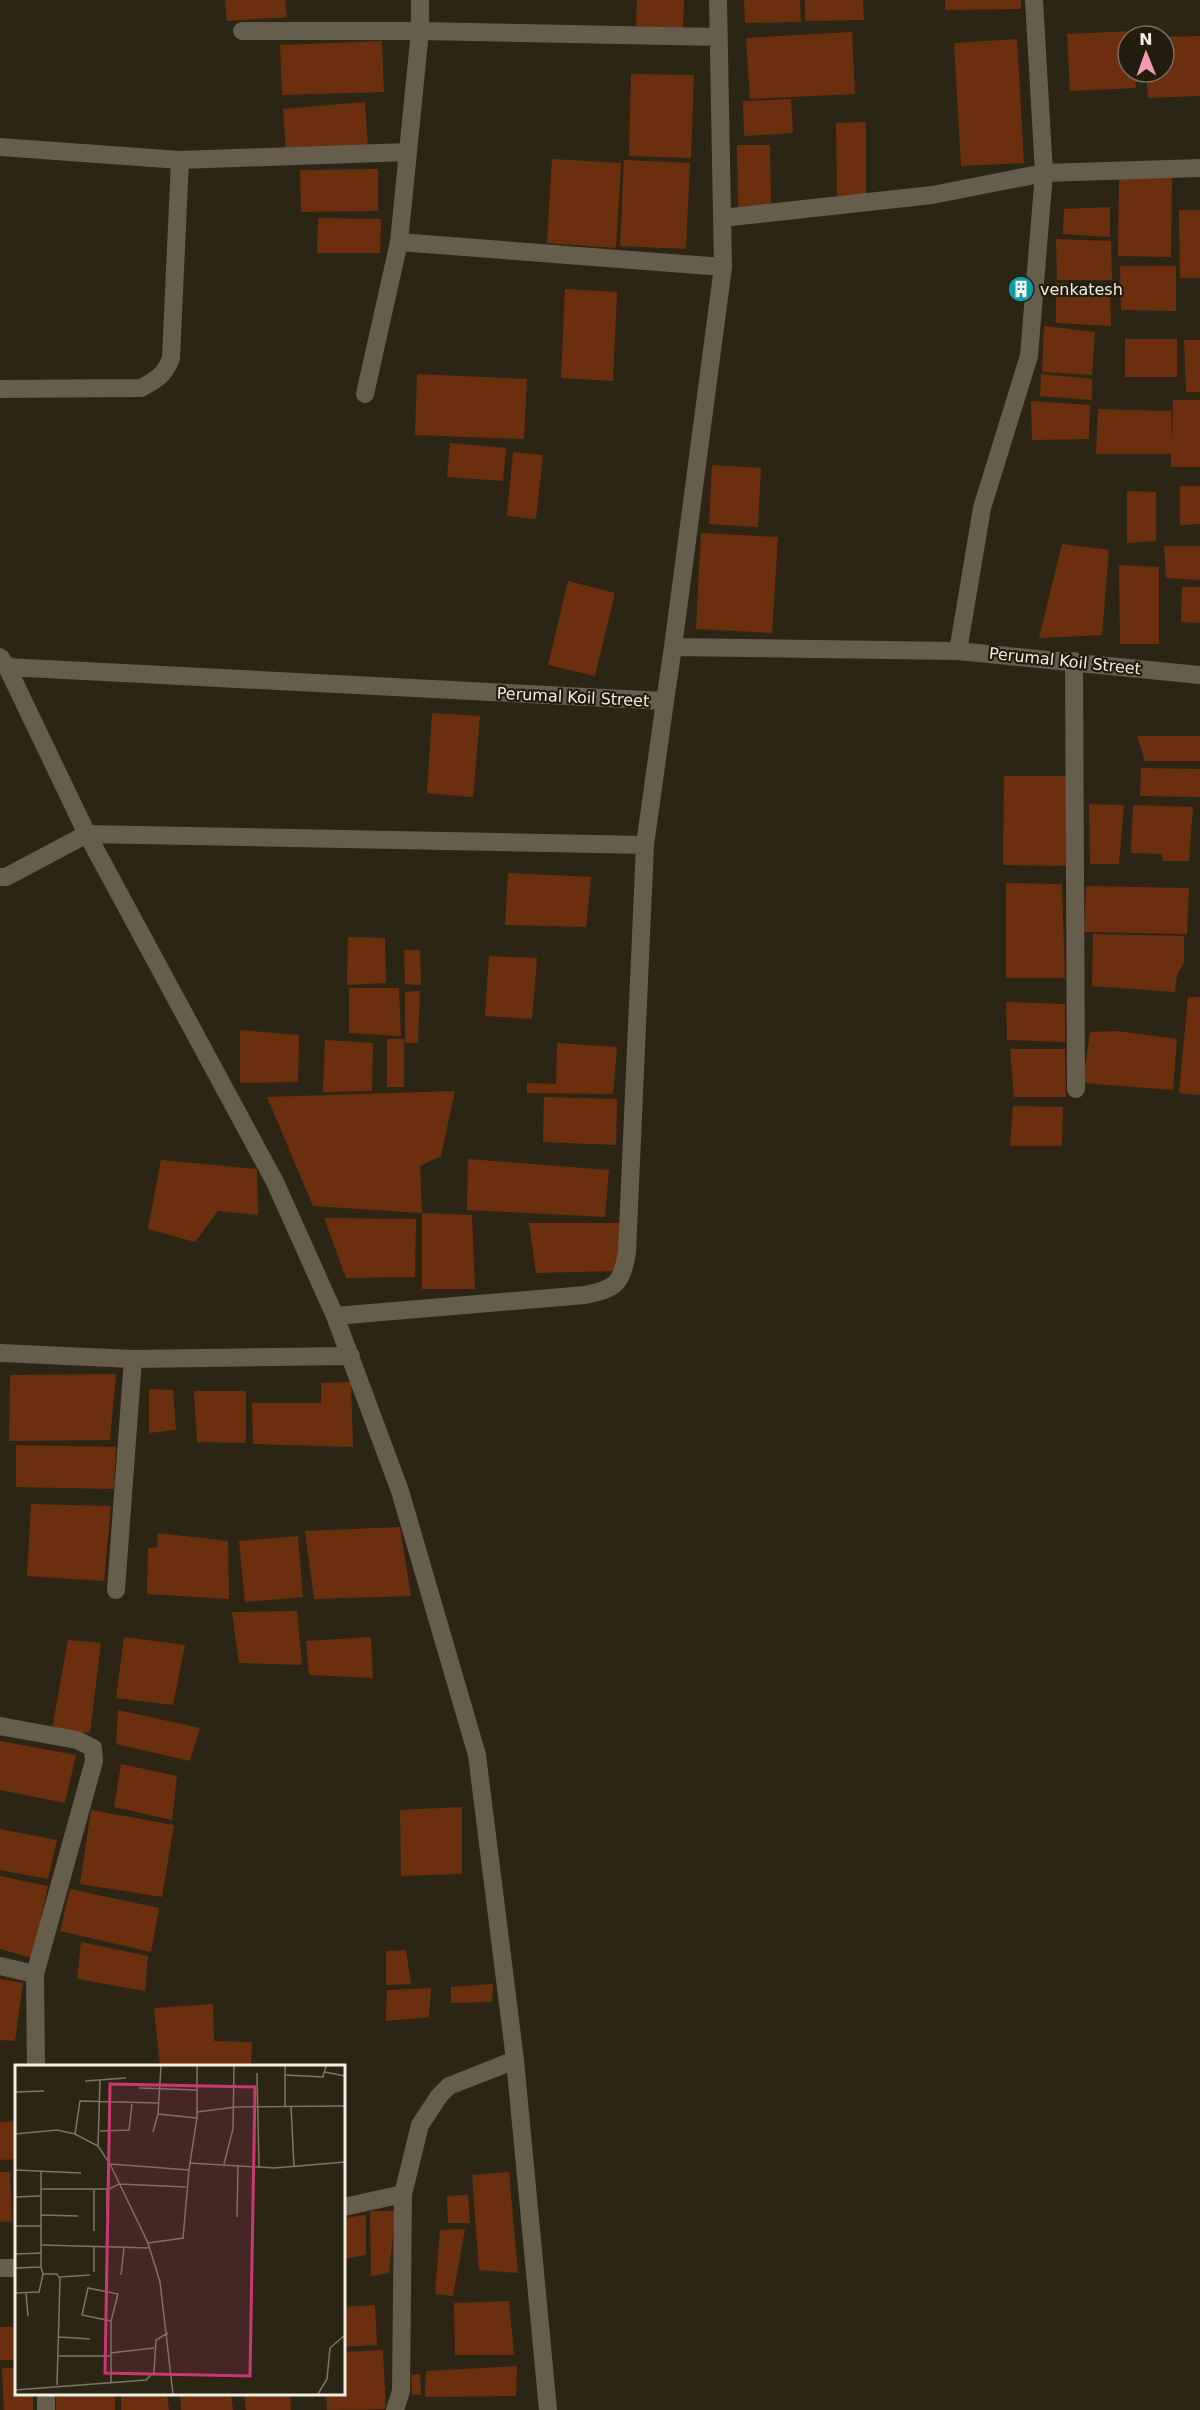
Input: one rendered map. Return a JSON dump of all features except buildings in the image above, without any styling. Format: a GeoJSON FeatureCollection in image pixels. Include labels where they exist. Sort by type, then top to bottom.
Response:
{"type":"FeatureCollection","features":[{"type":"Feature","properties":{"kind":"street"},"geometry":{"type":"LineString","coordinates":[[365,394],[399,242],[420,31],[420,0]]}},
{"type":"Feature","properties":{"kind":"street"},"geometry":{"type":"LineString","coordinates":[[673,646],[723,267],[718,0]]}},
{"type":"Feature","properties":{"kind":"street"},"geometry":{"type":"LineString","coordinates":[[958,651],[982,508],[1029,356],[1044,173],[1034,0]]}},
{"type":"Feature","properties":{"kind":"street"},"geometry":{"type":"LineString","coordinates":[[242,31],[420,31],[719,37]]}},
{"type":"Feature","properties":{"kind":"street"},"geometry":{"type":"LineString","coordinates":[[0,147],[180,160],[407,152]]}},
{"type":"Feature","properties":{"kind":"street"},"geometry":{"type":"LineString","coordinates":[[0,389],[141,388],[160,378],[167,370],[171,358],[180,160]]}},
{"type":"Feature","properties":{"kind":"street"},"geometry":{"type":"LineString","coordinates":[[722,218],[932,195],[1044,173],[1200,168]]}},
{"type":"Feature","properties":{"kind":"street"},"geometry":{"type":"LineString","coordinates":[[399,242],[723,267]]}},
{"type":"Feature","properties":{"kind":"street","name":"Perumal Koil Street"},"geometry":{"type":"LineString","coordinates":[[3,662],[665,701],[673,646],[958,651],[1200,675]]}},
{"type":"Feature","properties":{"kind":"street"},"geometry":{"type":"LineString","coordinates":[[1074,661],[1076,1089]]}},
{"type":"Feature","properties":{"kind":"street"},"geometry":{"type":"LineString","coordinates":[[3,662],[87,834],[275,1182],[335,1316],[400,1491],[477,1755],[515,2060],[548,2410]]}},
{"type":"Feature","properties":{"kind":"street"},"geometry":{"type":"LineString","coordinates":[[335,1316],[585,1295],[606,1291],[623,1274],[627,1252],[645,845],[665,701]]}},
{"type":"Feature","properties":{"kind":"street"},"geometry":{"type":"LineString","coordinates":[[0,877],[6,877],[87,834],[645,845]]}},
{"type":"Feature","properties":{"kind":"street"},"geometry":{"type":"LineString","coordinates":[[0,1353],[133,1359],[351,1356]]}},
{"type":"Feature","properties":{"kind":"street"},"geometry":{"type":"LineString","coordinates":[[116,1590],[133,1359]]}},
{"type":"Feature","properties":{"kind":"street"},"geometry":{"type":"LineString","coordinates":[[0,1726],[77,1740],[93,1748],[94,1761],[35,1974],[36,2065]]}},
{"type":"Feature","properties":{"kind":"street"},"geometry":{"type":"LineString","coordinates":[[0,1966],[35,1974]]}},
{"type":"Feature","properties":{"kind":"street"},"geometry":{"type":"LineString","coordinates":[[395,2410],[401,2391],[404,2194],[420,2125],[439,2096],[449,2086],[515,2060]]}},
{"type":"Feature","properties":{"kind":"street"},"geometry":{"type":"LineString","coordinates":[[345,2207],[404,2194]]}},
{"type":"Feature","properties":{"kind":"place","name":"venkatesh"},"geometry":{"type":"Point","coordinates":[1021,289]}}]}
